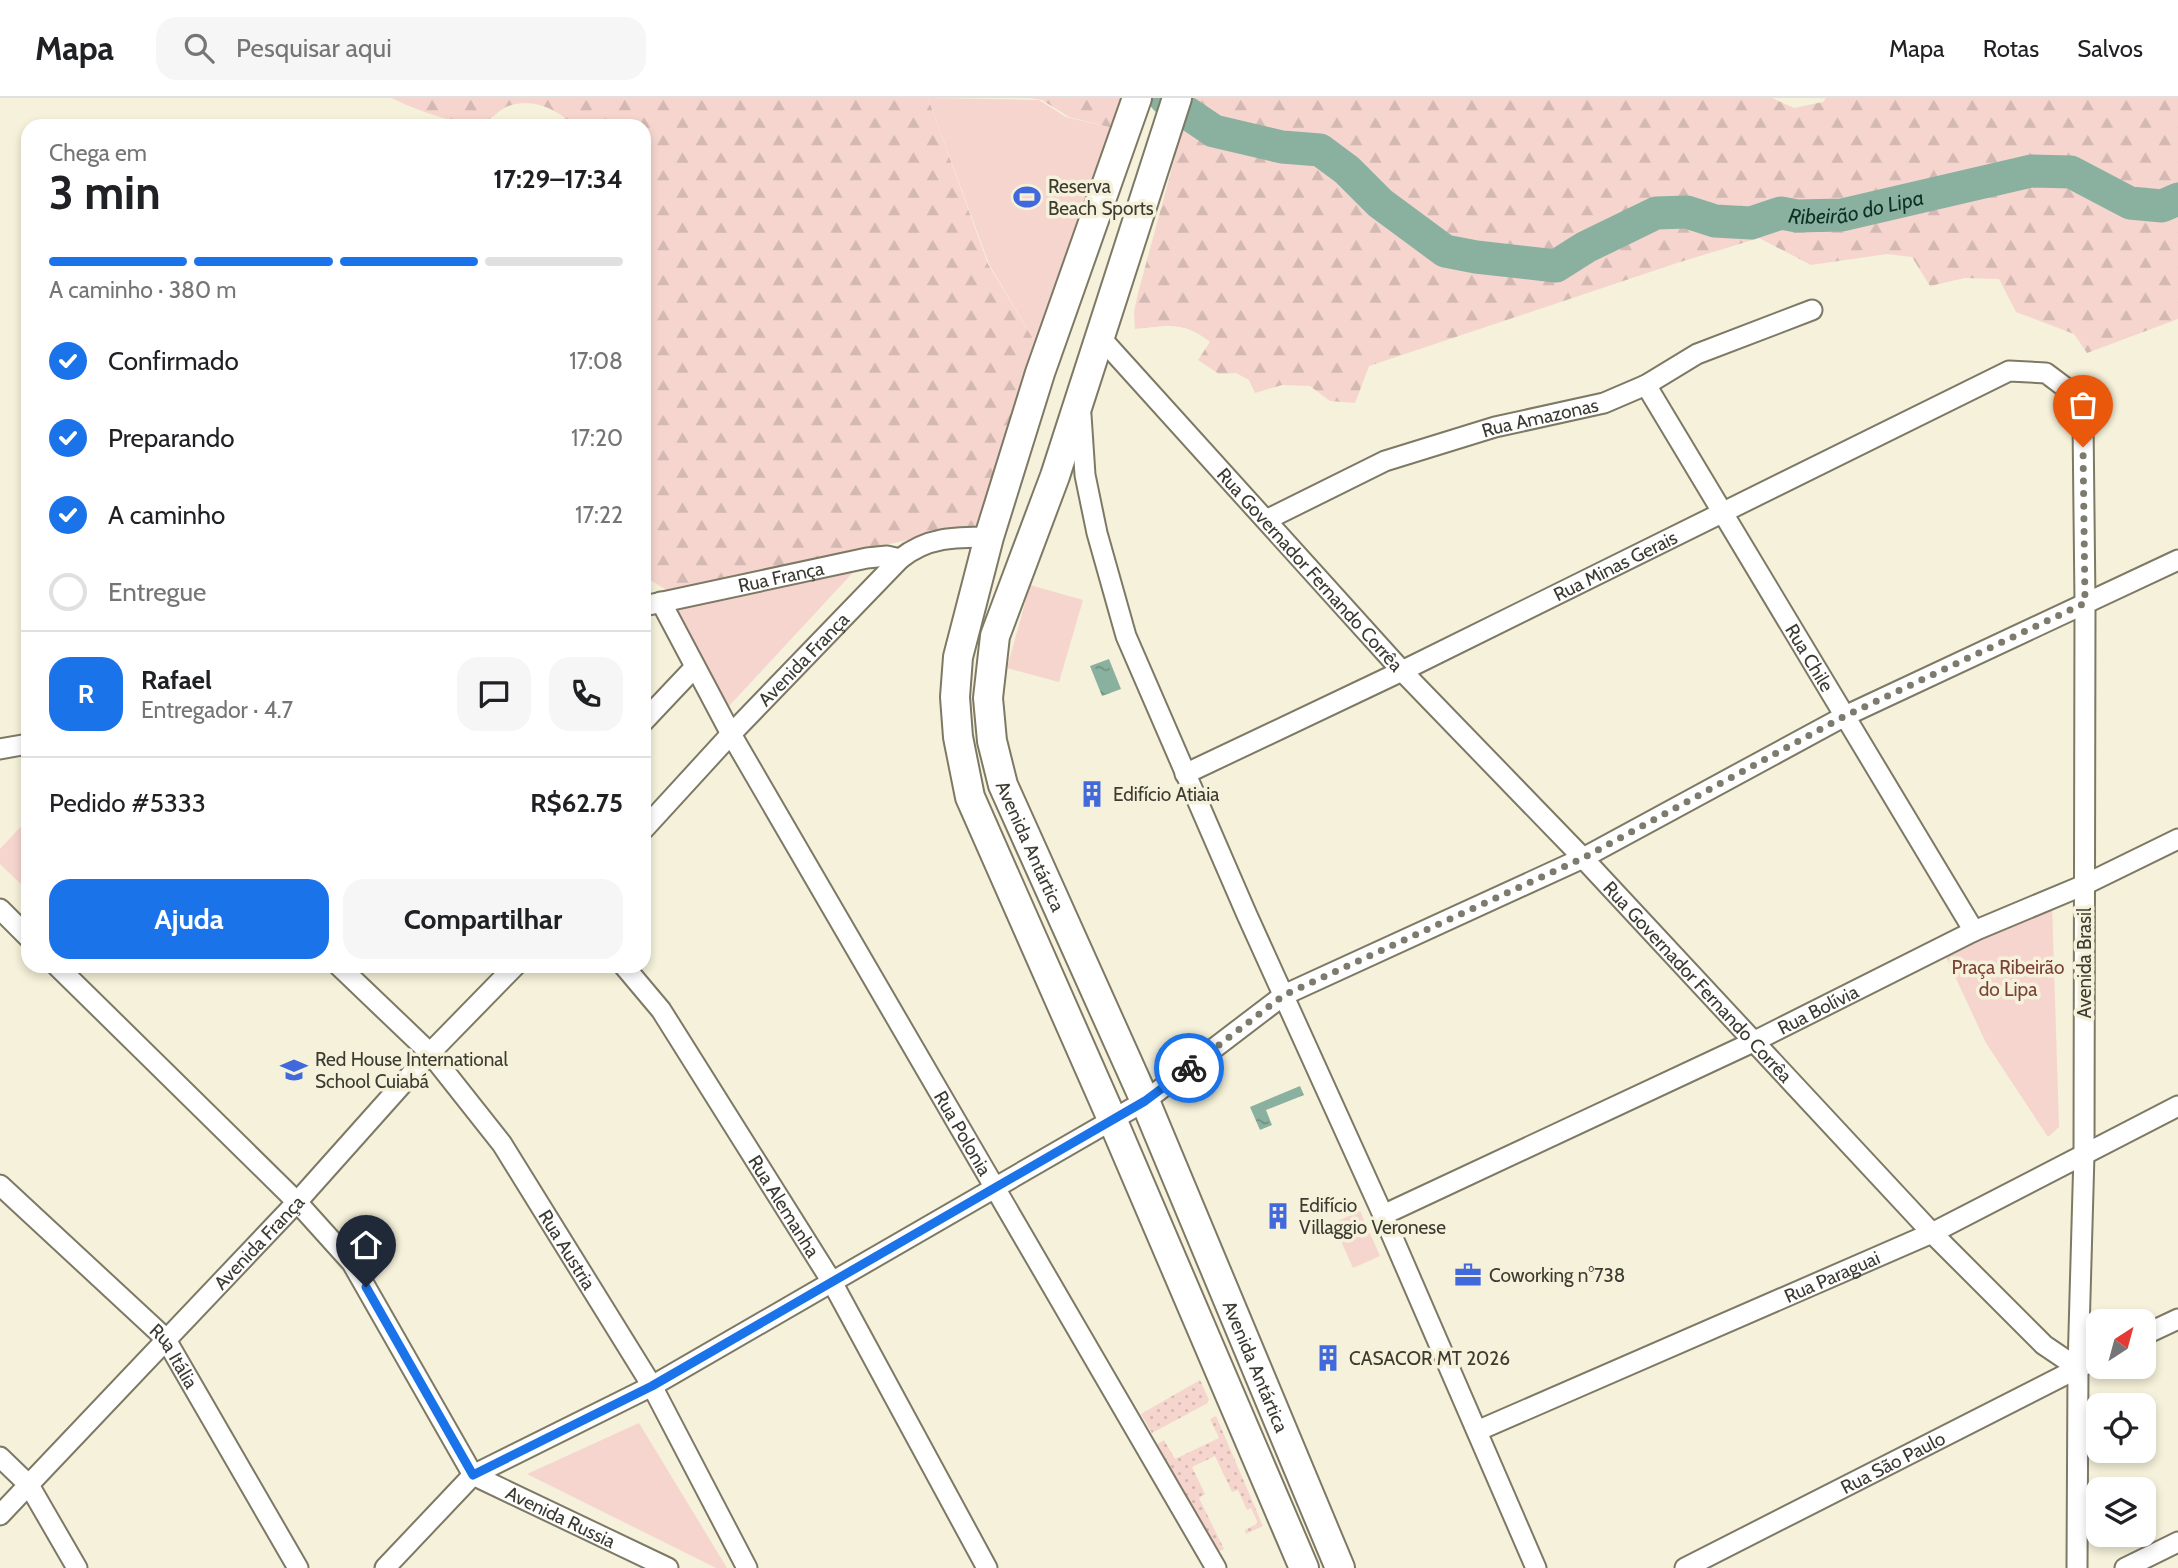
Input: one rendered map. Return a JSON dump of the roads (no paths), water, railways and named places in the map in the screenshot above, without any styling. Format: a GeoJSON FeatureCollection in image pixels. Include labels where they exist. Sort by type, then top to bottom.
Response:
{"type":"FeatureCollection","features":[{"type":"Feature","properties":{"kind":"main road","name":"Avenida Antártica"},"geometry":{"type":"LineString","coordinates":[[1137,98],[1040,373],[989,537],[966,620],[957,670],[955,697],[958,737],[970,797],[1112,1119],[1304,1568]]}},
{"type":"Feature","properties":{"kind":"main road","name":"Avenida Antártica"},"geometry":{"type":"LineString","coordinates":[[1177,98],[1055,476],[995,636],[988,698],[992,741],[1003,785],[1145,1101],[1340,1568]]}},
{"type":"Feature","properties":{"kind":"main road"},"geometry":{"type":"LineString","coordinates":[[989,537],[1030,542]]}},
{"type":"Feature","properties":{"kind":"main road"},"geometry":{"type":"LineString","coordinates":[[1262,1474],[1294,1463]]}},
{"type":"Feature","properties":{"kind":"street","name":"Rua Amazonas"},"geometry":{"type":"LineString","coordinates":[[1266,520],[1385,461],[1495,427],[1604,403],[1646,384],[1697,354],[1812,310]]}},
{"type":"Feature","properties":{"kind":"street","name":"Rua Governador Fernando Corrêa"},"geometry":{"type":"LineString","coordinates":[[1101,338],[1402,671],[1583,858],[1932,1233],[2044,1345],[2078,1368]]}},
{"type":"Feature","properties":{"kind":"street","name":"Rua Minas Gerais"},"geometry":{"type":"LineString","coordinates":[[1185,774],[1402,671],[2009,372],[2046,373]]}},
{"type":"Feature","properties":{"kind":"street","name":"Avenida Brasil"},"geometry":{"type":"LineString","coordinates":[[2046,373],[2070,391],[2083,421],[2084,1154],[2078,1368],[2077,1568]]}},
{"type":"Feature","properties":{"kind":"street","name":"Rua Chile"},"geometry":{"type":"LineString","coordinates":[[1646,384],[1974,931]]}},
{"type":"Feature","properties":{"kind":"street"},"geometry":{"type":"LineString","coordinates":[[1081,393],[1085,475],[1107,571],[1126,636],[1536,1568]]}},
{"type":"Feature","properties":{"kind":"street","name":"Avenida França"},"geometry":{"type":"LineString","coordinates":[[651,821],[731,734],[900,559],[932,540],[989,537]]}},
{"type":"Feature","properties":{"kind":"street","name":"Rua França"},"geometry":{"type":"LineString","coordinates":[[652,604],[867,558],[887,556],[900,559]]}},
{"type":"Feature","properties":{"kind":"street"},"geometry":{"type":"LineString","coordinates":[[385,1568],[473,1475],[652,1386],[1145,1101],[1284,995],[1583,858],[1845,716],[2178,560]]}},
{"type":"Feature","properties":{"kind":"street"},"geometry":{"type":"LineString","coordinates":[[652,604],[695,667],[731,734]]}},
{"type":"Feature","properties":{"kind":"street"},"geometry":{"type":"LineString","coordinates":[[651,714],[695,667]]}},
{"type":"Feature","properties":{"kind":"street","name":"Rua Polonia"},"geometry":{"type":"LineString","coordinates":[[731,734],[1216,1568]]}},
{"type":"Feature","properties":{"kind":"street"},"geometry":{"type":"LineString","coordinates":[[0,749],[21,745]]}},
{"type":"Feature","properties":{"kind":"street","name":"Rua Bolívia"},"geometry":{"type":"LineString","coordinates":[[1383,1215],[1753,1042],[1974,931],[2084,885],[2178,839]]}},
{"type":"Feature","properties":{"kind":"street"},"geometry":{"type":"LineString","coordinates":[[0,909],[21,930]]}},
{"type":"Feature","properties":{"kind":"street"},"geometry":{"type":"LineString","coordinates":[[64,973],[297,1202],[352,1263],[473,1475]]}},
{"type":"Feature","properties":{"kind":"street","name":"Rua Austria"},"geometry":{"type":"LineString","coordinates":[[347,973],[430,1053],[502,1144],[652,1386],[747,1568]]}},
{"type":"Feature","properties":{"kind":"street","name":"Avenida França"},"geometry":{"type":"LineString","coordinates":[[0,1515],[165,1338],[297,1202],[430,1053],[507,973]]}},
{"type":"Feature","properties":{"kind":"street","name":"Rua Alemanha"},"geometry":{"type":"LineString","coordinates":[[630,973],[661,1010],[832,1282],[987,1568]]}},
{"type":"Feature","properties":{"kind":"street","name":"Rua Paraguai"},"geometry":{"type":"LineString","coordinates":[[1477,1431],[1932,1233],[2178,1106]]}},
{"type":"Feature","properties":{"kind":"street","name":"Rua Itália"},"geometry":{"type":"LineString","coordinates":[[0,1185],[165,1338],[298,1568]]}},
{"type":"Feature","properties":{"kind":"street"},"geometry":{"type":"LineString","coordinates":[[2156,1329],[2178,1319]]}},
{"type":"Feature","properties":{"kind":"street","name":"Rua São Paulo"},"geometry":{"type":"LineString","coordinates":[[1685,1568],[2086,1364]]}},
{"type":"Feature","properties":{"kind":"street"},"geometry":{"type":"LineString","coordinates":[[0,1457],[29,1485],[77,1568]]}},
{"type":"Feature","properties":{"kind":"street","name":"Avenida Russia"},"geometry":{"type":"LineString","coordinates":[[473,1475],[668,1568]]}},
{"type":"Feature","properties":{"kind":"street"},"geometry":{"type":"LineString","coordinates":[[2125,1568],[2178,1542]]}},
{"type":"Feature","properties":{"kind":"water"},"geometry":{"type":"Polygon","coordinates":[[[1109,659],[1121,689],[1102,696],[1090,666],[1109,659]]]}},
{"type":"Feature","properties":{"kind":"water"},"geometry":{"type":"Polygon","coordinates":[[[1300,1086],[1304,1095],[1266,1110],[1272,1125],[1260,1130],[1250,1107],[1300,1086]]]}},
{"type":"Feature","properties":{"kind":"waterway","name":"Ribeirão do Lipa"},"geometry":{"type":"LineString","coordinates":[[1165,98],[1214,131],[1282,147],[1320,150],[1347,170],[1380,203],[1445,251],[1556,266],[1586,247],[1656,213],[1687,212],[1715,221],[1751,223],[1781,213],[1797,216],[1842,215],[2031,171],[2071,172],[2130,203],[2162,206],[2178,199]]}},
{"type":"Feature","properties":{"kind":"place","name":"Reserva Beach Sports"},"geometry":{"type":"Point","coordinates":[1027,197]}},
{"type":"Feature","properties":{"kind":"place","name":"Edifício Atiaia"},"geometry":{"type":"Point","coordinates":[1092,794]}},
{"type":"Feature","properties":{"kind":"place","name":"Red House International School Cuiabá"},"geometry":{"type":"Point","coordinates":[294,1070]}},
{"type":"Feature","properties":{"kind":"place","name":"Edifício Villaggio Veronese"},"geometry":{"type":"Point","coordinates":[1278,1216]}},
{"type":"Feature","properties":{"kind":"place","name":"Coworking n°738"},"geometry":{"type":"Point","coordinates":[1468,1275]}},
{"type":"Feature","properties":{"kind":"place","name":"CASACOR MT 2026"},"geometry":{"type":"Point","coordinates":[1328,1358]}},
{"type":"Feature","properties":{"kind":"park label","name":"Praça Ribeirão do Lipa"},"geometry":{"type":"Point","coordinates":[2008,978]}}]}
